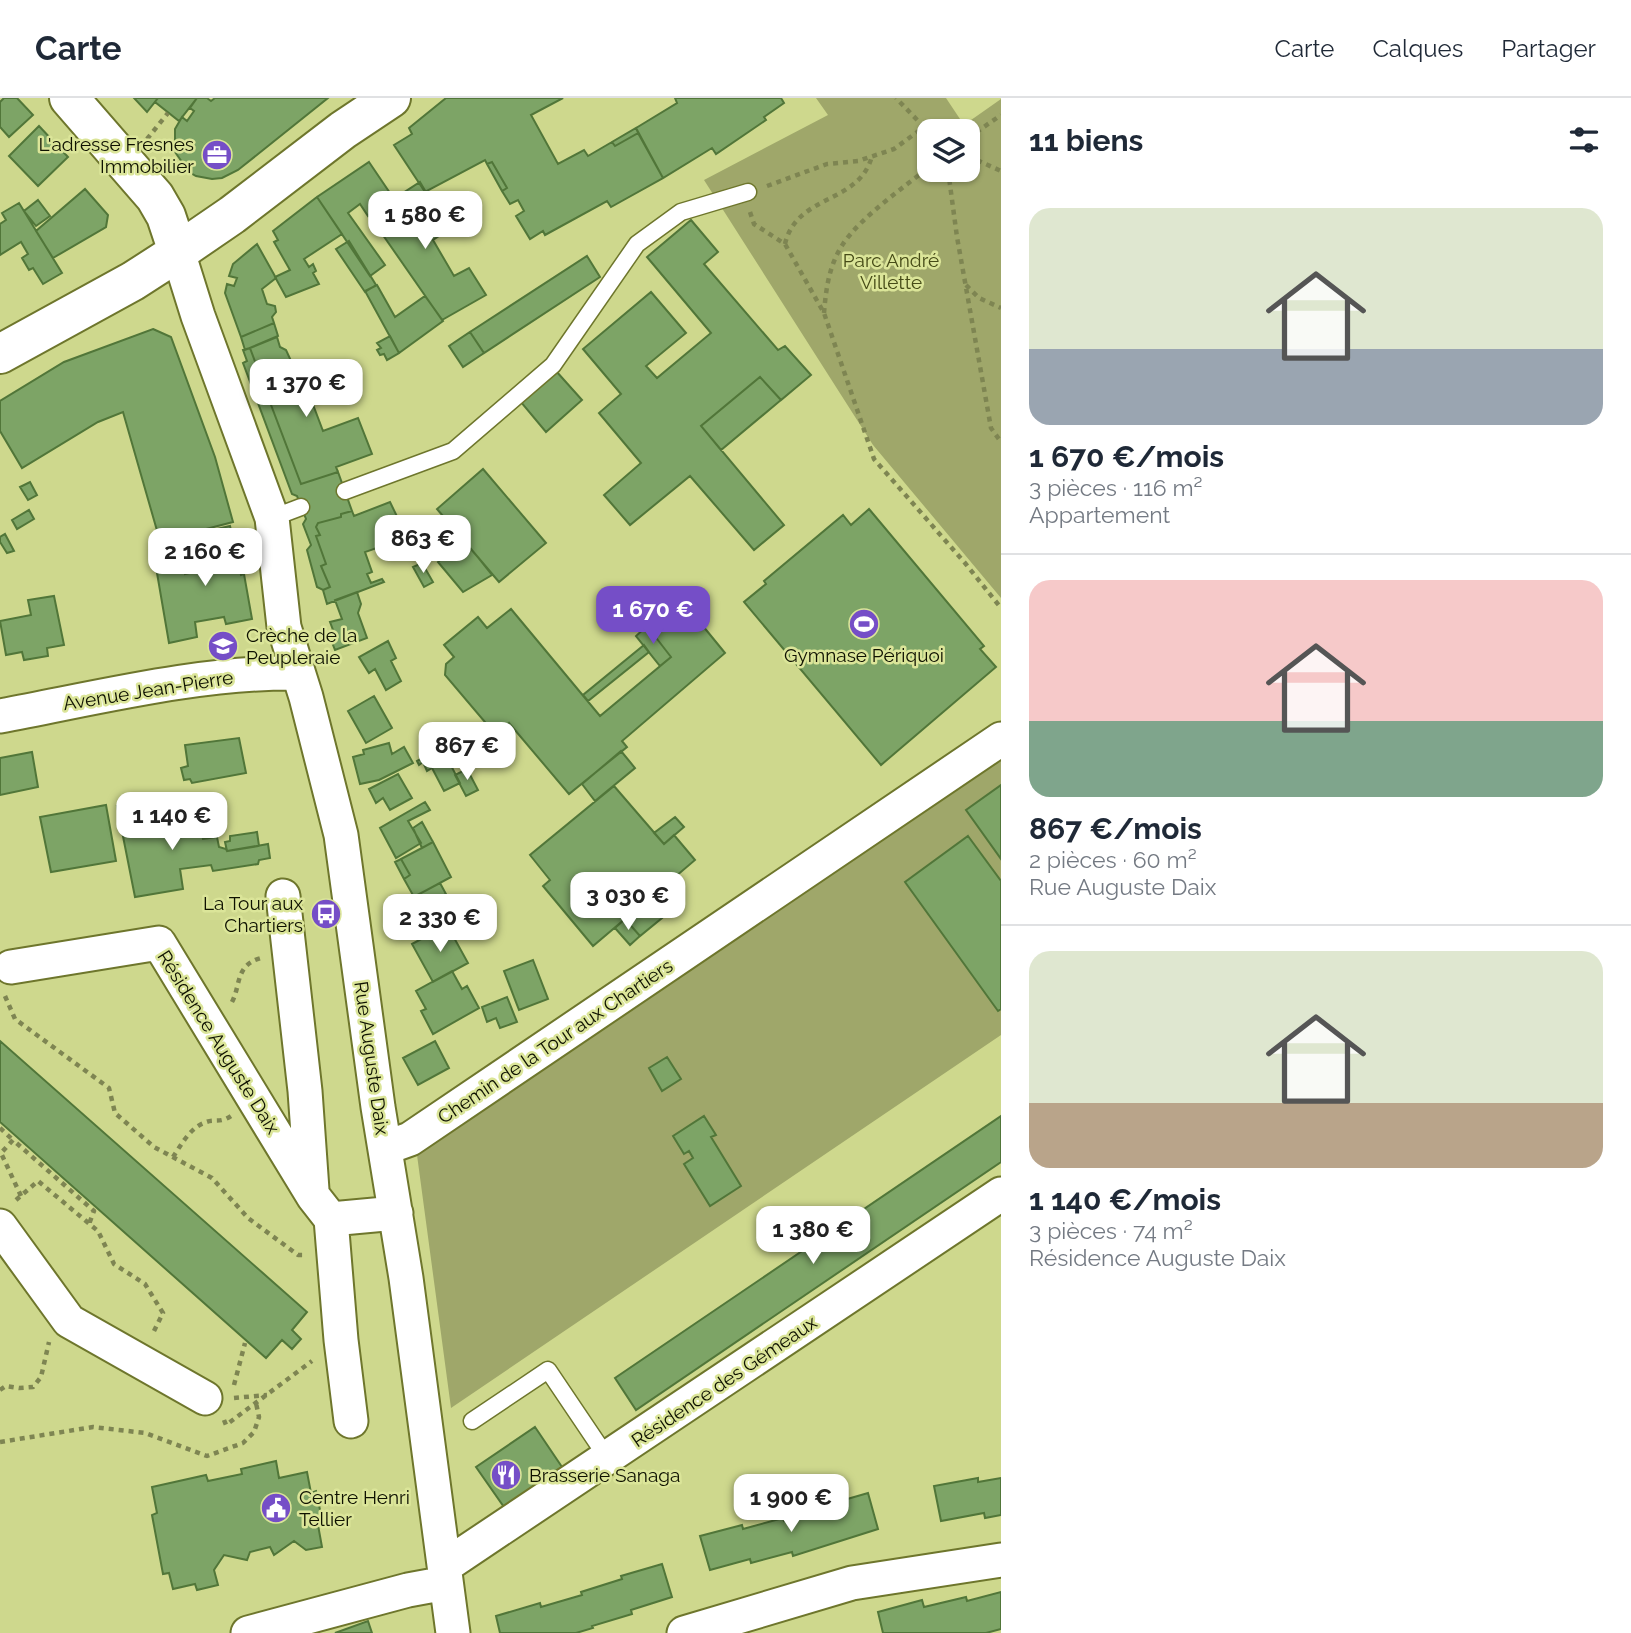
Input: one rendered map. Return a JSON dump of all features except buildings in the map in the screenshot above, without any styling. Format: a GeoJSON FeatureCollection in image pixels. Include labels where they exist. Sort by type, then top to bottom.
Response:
{"type":"FeatureCollection","features":[{"type":"Feature","properties":{"kind":"street"},"geometry":{"type":"LineString","coordinates":[[69,98],[155,197],[166,216],[178,252]]}},
{"type":"Feature","properties":{"kind":"street"},"geometry":{"type":"LineString","coordinates":[[0,354],[133,281],[178,252],[391,98]]}},
{"type":"Feature","properties":{"kind":"street","name":"Rue Auguste Daix"},"geometry":{"type":"LineString","coordinates":[[178,252],[198,316],[287,512],[284,627],[306,697],[341,835],[453,1633]]}},
{"type":"Feature","properties":{"kind":"street","name":"Avenue Jean-Pierre"},"geometry":{"type":"LineString","coordinates":[[0,716],[138,690],[255,673],[297,673]]}},
{"type":"Feature","properties":{"kind":"street","name":"Chemin de la Tour aux Chartiers"},"geometry":{"type":"LineString","coordinates":[[385,1148],[410,1139],[1001,739]]}},
{"type":"Feature","properties":{"kind":"street","name":"Résidence Auguste Daix"},"geometry":{"type":"LineString","coordinates":[[283,896],[305,1091],[322,1208],[334,1256],[351,1421]]}},
{"type":"Feature","properties":{"kind":"street","name":"Résidence Auguste Daix"},"geometry":{"type":"LineString","coordinates":[[5,976],[159,943],[322,1208]]}},
{"type":"Feature","properties":{"kind":"street","name":"Résidence des Gémeaux"},"geometry":{"type":"LineString","coordinates":[[446,1574],[608,1459],[1001,1194]]}},
{"type":"Feature","properties":{"kind":"street"},"geometry":{"type":"LineString","coordinates":[[322,1208],[396,1213]]}},
{"type":"Feature","properties":{"kind":"street"},"geometry":{"type":"LineString","coordinates":[[5,1215],[69,1321],[216,1404]]}},
{"type":"Feature","properties":{"kind":"street"},"geometry":{"type":"LineString","coordinates":[[684,1633],[852,1583],[1001,1560]]}},
{"type":"Feature","properties":{"kind":"street"},"geometry":{"type":"LineString","coordinates":[[248,1633],[408,1590],[446,1574]]}},
{"type":"Feature","properties":{"kind":"lane"},"geometry":{"type":"LineString","coordinates":[[345,491],[453,451],[552,366],[637,244],[681,212],[748,192]]}},
{"type":"Feature","properties":{"kind":"lane"},"geometry":{"type":"LineString","coordinates":[[471,1421],[548,1370],[608,1459]]}},
{"type":"Feature","properties":{"kind":"path"},"geometry":{"type":"LineString","coordinates":[[896,98],[917,119]]}},
{"type":"Feature","properties":{"kind":"path"},"geometry":{"type":"LineString","coordinates":[[980,130],[1001,115]]}},
{"type":"Feature","properties":{"kind":"path"},"geometry":{"type":"LineString","coordinates":[[917,135],[894,149],[858,161],[827,164],[748,192],[749,211],[754,224],[785,244],[824,313],[874,459],[1001,608]]}},
{"type":"Feature","properties":{"kind":"path"},"geometry":{"type":"LineString","coordinates":[[785,244],[788,233],[799,216],[846,190],[869,168],[872,156]]}},
{"type":"Feature","properties":{"kind":"path"},"geometry":{"type":"LineString","coordinates":[[980,161],[1001,171]]}},
{"type":"Feature","properties":{"kind":"path"},"geometry":{"type":"LineString","coordinates":[[824,313],[827,285],[843,245],[859,227],[917,177]]}},
{"type":"Feature","properties":{"kind":"path"},"geometry":{"type":"LineString","coordinates":[[950,182],[991,428],[1001,442]]}},
{"type":"Feature","properties":{"kind":"path"},"geometry":{"type":"LineString","coordinates":[[966,284],[979,298],[1001,308]]}},
{"type":"Feature","properties":{"kind":"path"},"geometry":{"type":"LineString","coordinates":[[5,976],[15,1019],[109,1088],[116,1113],[154,1146],[212,1178],[247,1218],[298,1255],[334,1256]]}},
{"type":"Feature","properties":{"kind":"path"},"geometry":{"type":"LineString","coordinates":[[173,1157],[191,1132],[205,1122],[223,1122],[254,1100]]}},
{"type":"Feature","properties":{"kind":"path"},"geometry":{"type":"LineString","coordinates":[[0,1128],[94,1211],[89,1224]]}},
{"type":"Feature","properties":{"kind":"path"},"geometry":{"type":"LineString","coordinates":[[13,1140],[1,1153],[21,1196]]}},
{"type":"Feature","properties":{"kind":"path"},"geometry":{"type":"LineString","coordinates":[[5,1215],[38,1181],[98,1231],[114,1264],[145,1284],[163,1313],[138,1360]]}},
{"type":"Feature","properties":{"kind":"path"},"geometry":{"type":"LineString","coordinates":[[216,1404],[226,1425],[341,1340]]}},
{"type":"Feature","properties":{"kind":"path"},"geometry":{"type":"LineString","coordinates":[[245,1343],[230,1398],[267,1395]]}},
{"type":"Feature","properties":{"kind":"path"},"geometry":{"type":"LineString","coordinates":[[0,1390],[6,1386],[33,1387],[41,1377],[47,1345]]}},
{"type":"Feature","properties":{"kind":"path"},"geometry":{"type":"LineString","coordinates":[[0,1442],[93,1427],[145,1433],[207,1456],[243,1443],[254,1432],[260,1417],[256,1404]]}},
{"type":"Feature","properties":{"kind":"green space","name":"Parc André Villette"},"geometry":{"type":"Polygon","coordinates":[[[816,98],[946,98],[960,119],[917,119],[917,182],[980,182],[980,119],[973,119],[1001,99],[1001,598],[873,445],[704,180],[828,115],[816,98]]]}},
{"type":"Feature","properties":{"kind":"green space"},"geometry":{"type":"Polygon","coordinates":[[[1001,758],[1001,1035],[451,1408],[417,1155],[1001,758]]]}},
{"type":"Feature","properties":{"kind":"place","name":"L'adresse Fresnes Immobilier"},"geometry":{"type":"Point","coordinates":[217,155]}},
{"type":"Feature","properties":{"kind":"place","name":"Gymnase Périquoi"},"geometry":{"type":"Point","coordinates":[864,624]}},
{"type":"Feature","properties":{"kind":"place","name":"Crèche de la Peupleraie"},"geometry":{"type":"Point","coordinates":[223,646]}},
{"type":"Feature","properties":{"kind":"place","name":"La Tour aux Chartiers"},"geometry":{"type":"Point","coordinates":[326,914]}},
{"type":"Feature","properties":{"kind":"place","name":"Brasserie Sanaga"},"geometry":{"type":"Point","coordinates":[506,1475]}},
{"type":"Feature","properties":{"kind":"place","name":"Centre Henri Tellier"},"geometry":{"type":"Point","coordinates":[276,1508]}}]}
